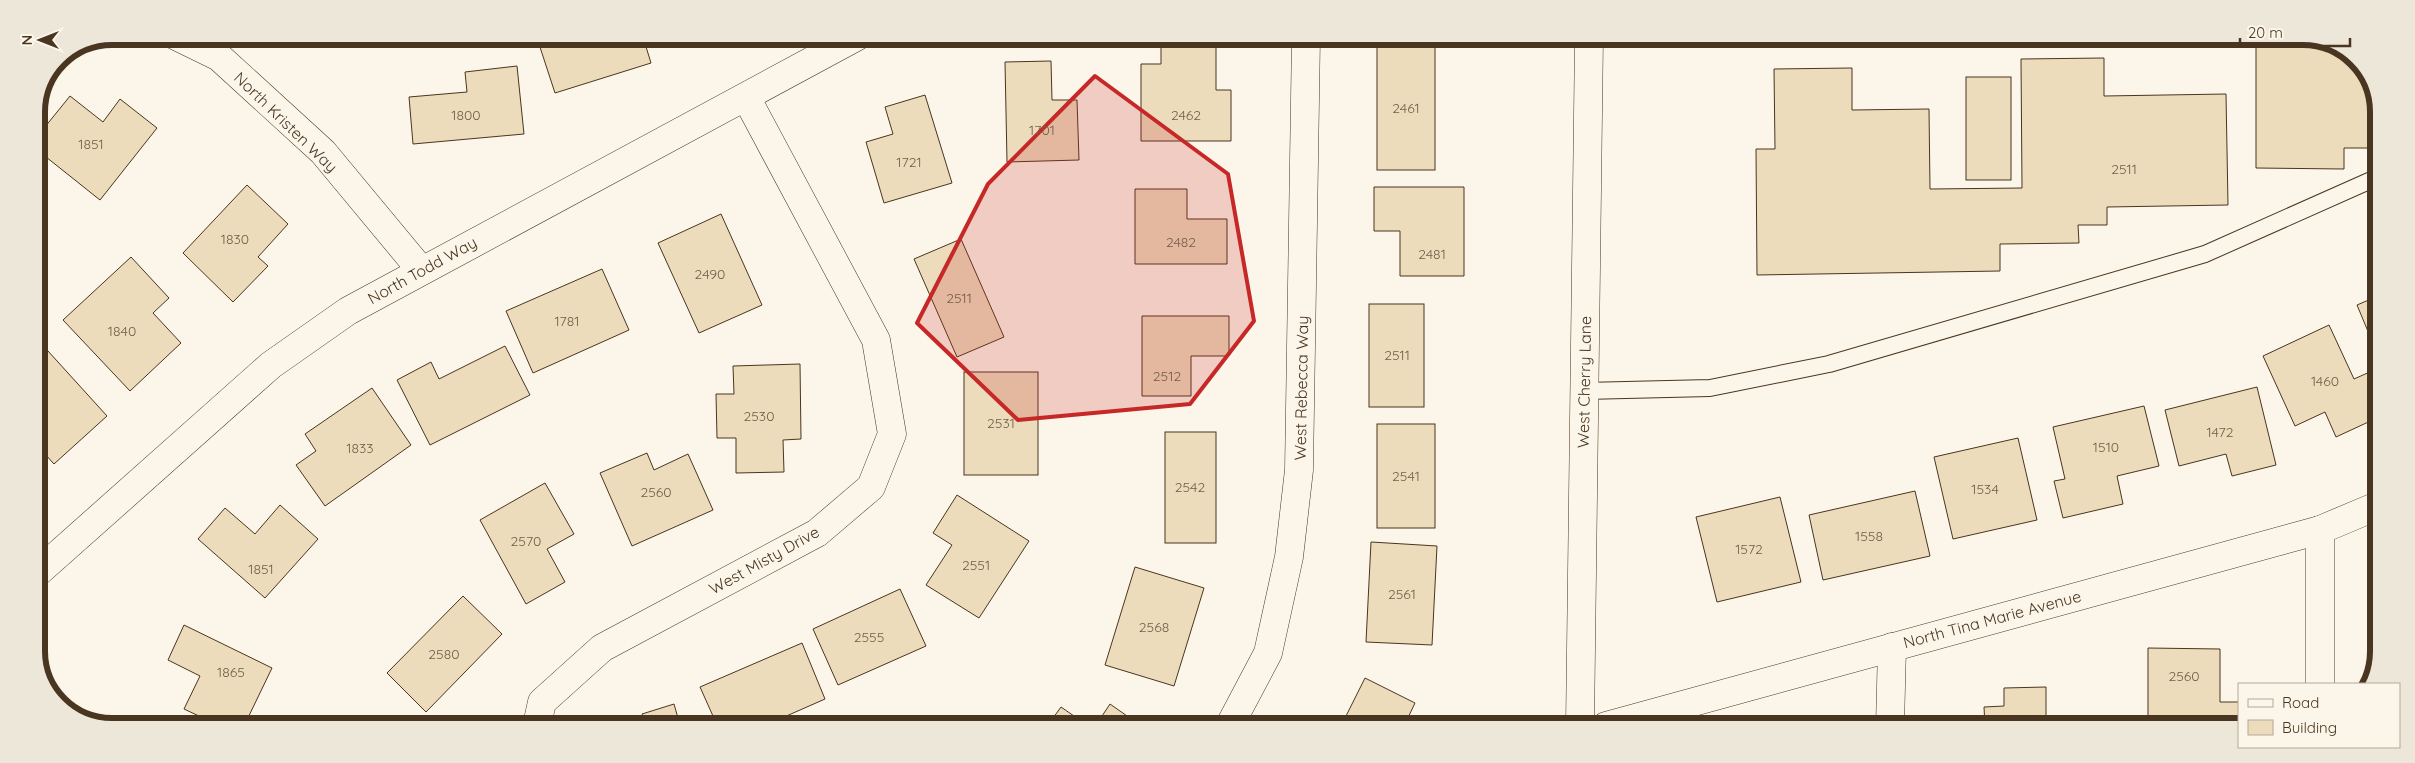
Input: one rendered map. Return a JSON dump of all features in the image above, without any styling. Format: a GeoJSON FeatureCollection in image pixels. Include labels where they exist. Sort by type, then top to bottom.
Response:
{"type":"FeatureCollection","features":[{"type":"Feature","properties":{"kind":"street","name":"North Kristen Way"},"geometry":{"type":"LineString","coordinates":[[194,45],[218,57],[323,152],[421,270]]}},
{"type":"Feature","properties":{"kind":"street","name":"North Todd Way"},"geometry":{"type":"LineString","coordinates":[[45,557],[271,365],[348,311],[841,45]]}},
{"type":"Feature","properties":{"kind":"street","name":"West Rebecca Way"},"geometry":{"type":"LineString","coordinates":[[1234,718],[1268,653],[1289,557],[1299,470],[1306,45]]}},
{"type":"Feature","properties":{"kind":"street","name":"West Cherry Lane"},"geometry":{"type":"LineString","coordinates":[[1580,718],[1589,45]]}},
{"type":"Feature","properties":{"kind":"street","name":"West Misty Drive"},"geometry":{"type":"LineString","coordinates":[[539,718],[542,702],[602,648],[818,533],[871,487],[892,434],[876,340],[746,97]]}},
{"type":"Feature","properties":{"kind":"street","name":"North Tina Marie Avenue"},"geometry":{"type":"LineString","coordinates":[[1635,718],[2320,530],[2370,509]]}},
{"type":"Feature","properties":{"kind":"street"},"geometry":{"type":"LineString","coordinates":[[2320,530],[2320,683]]}},
{"type":"Feature","properties":{"kind":"street"},"geometry":{"type":"LineString","coordinates":[[1890,718],[1892,647]]}},
{"type":"Feature","properties":{"kind":"lane"},"geometry":{"type":"LineString","coordinates":[[1584,391],[1710,388],[1829,364],[2205,254],[2370,181]]}},
{"type":"Feature","properties":{"kind":"highlighted area"},"geometry":{"type":"Polygon","coordinates":[[[1095,76],[1228,174],[1254,321],[1190,404],[1018,420],[917,323],[988,184],[1095,76]]]}},
{"type":"Feature","properties":{"kind":"building"},"geometry":{"type":"Polygon","coordinates":[[[539,45],[645,45],[651,63],[555,93],[539,45]]]}},
{"type":"Feature","properties":{"kind":"building"},"geometry":{"type":"Polygon","coordinates":[[[1161,45],[1216,45],[1216,90],[1231,90],[1231,141],[1141,141],[1141,64],[1161,64],[1161,45]]]}},
{"type":"Feature","properties":{"kind":"building"},"geometry":{"type":"Polygon","coordinates":[[[2006,45],[2117,45],[2117,47],[2006,47],[2006,45]]]}},
{"type":"Feature","properties":{"kind":"building"},"geometry":{"type":"Polygon","coordinates":[[[2256,45],[2320,47],[2340,56],[2359,75],[2369,99],[2370,148],[2344,148],[2344,169],[2256,168],[2256,45]]]}},
{"type":"Feature","properties":{"kind":"building"},"geometry":{"type":"Polygon","coordinates":[[[1377,47],[1435,47],[1435,170],[1377,170],[1377,47]]]}},
{"type":"Feature","properties":{"kind":"building"},"geometry":{"type":"Polygon","coordinates":[[[2104,58],[2104,96],[2226,94],[2228,205],[2107,207],[2107,225],[2078,225],[2079,243],[2000,244],[2000,271],[1757,275],[1756,149],[1775,149],[1774,69],[1852,68],[1852,110],[1929,109],[1930,189],[2022,188],[2021,59],[2104,58]]]}},
{"type":"Feature","properties":{"kind":"building"},"geometry":{"type":"Polygon","coordinates":[[[1051,61],[1052,100],[1077,100],[1079,160],[1007,162],[1005,62],[1051,61]]]}},
{"type":"Feature","properties":{"kind":"building"},"geometry":{"type":"Polygon","coordinates":[[[517,66],[524,134],[413,144],[409,97],[467,92],[465,72],[517,66]]]}},
{"type":"Feature","properties":{"kind":"building"},"geometry":{"type":"Polygon","coordinates":[[[1966,77],[2011,77],[2011,180],[1966,180],[1966,77]]]}},
{"type":"Feature","properties":{"kind":"building"},"geometry":{"type":"Polygon","coordinates":[[[925,95],[952,183],[884,203],[866,142],[893,134],[885,107],[925,95]]]}},
{"type":"Feature","properties":{"kind":"building"},"geometry":{"type":"Polygon","coordinates":[[[70,96],[103,122],[120,99],[157,128],[100,200],[45,156],[45,127],[70,96]]]}},
{"type":"Feature","properties":{"kind":"building"},"geometry":{"type":"Polygon","coordinates":[[[247,185],[288,224],[258,257],[268,266],[233,302],[183,253],[247,185]]]}},
{"type":"Feature","properties":{"kind":"building"},"geometry":{"type":"Polygon","coordinates":[[[1374,187],[1464,187],[1464,276],[1400,276],[1400,231],[1374,231],[1374,187]]]}},
{"type":"Feature","properties":{"kind":"building"},"geometry":{"type":"Polygon","coordinates":[[[1135,189],[1187,189],[1187,219],[1227,219],[1227,264],[1135,264],[1135,189]]]}},
{"type":"Feature","properties":{"kind":"building"},"geometry":{"type":"Polygon","coordinates":[[[721,214],[762,305],[699,333],[658,243],[721,214]]]}},
{"type":"Feature","properties":{"kind":"building"},"geometry":{"type":"Polygon","coordinates":[[[961,239],[1004,337],[957,357],[914,259],[961,239]]]}},
{"type":"Feature","properties":{"kind":"building"},"geometry":{"type":"Polygon","coordinates":[[[131,257],[169,298],[153,313],[181,343],[130,391],[63,320],[131,257]]]}},
{"type":"Feature","properties":{"kind":"building"},"geometry":{"type":"Polygon","coordinates":[[[602,269],[629,330],[533,373],[506,311],[602,269]]]}},
{"type":"Feature","properties":{"kind":"building"},"geometry":{"type":"Polygon","coordinates":[[[2370,299],[2370,336],[2357,305],[2370,299]]]}},
{"type":"Feature","properties":{"kind":"building"},"geometry":{"type":"Polygon","coordinates":[[[1369,304],[1424,304],[1424,407],[1369,407],[1369,304]]]}},
{"type":"Feature","properties":{"kind":"building"},"geometry":{"type":"Polygon","coordinates":[[[1142,316],[1229,316],[1229,356],[1191,356],[1191,396],[1142,396],[1142,316]]]}},
{"type":"Feature","properties":{"kind":"building"},"geometry":{"type":"Polygon","coordinates":[[[2329,325],[2354,379],[2370,372],[2370,421],[2336,437],[2325,412],[2295,426],[2263,356],[2329,325]]]}},
{"type":"Feature","properties":{"kind":"building"},"geometry":{"type":"Polygon","coordinates":[[[505,346],[530,395],[430,445],[397,380],[431,362],[439,379],[505,346]]]}},
{"type":"Feature","properties":{"kind":"building"},"geometry":{"type":"Polygon","coordinates":[[[45,348],[107,416],[54,464],[45,454],[45,348]]]}},
{"type":"Feature","properties":{"kind":"building"},"geometry":{"type":"Polygon","coordinates":[[[800,364],[801,439],[783,440],[784,472],[736,473],[736,438],[717,438],[716,394],[734,394],[733,366],[800,364]]]}},
{"type":"Feature","properties":{"kind":"building"},"geometry":{"type":"Polygon","coordinates":[[[964,372],[1038,372],[1038,475],[964,475],[964,372]]]}},
{"type":"Feature","properties":{"kind":"building"},"geometry":{"type":"Polygon","coordinates":[[[2257,387],[2276,465],[2232,476],[2226,454],[2179,466],[2165,410],[2257,387]]]}},
{"type":"Feature","properties":{"kind":"building"},"geometry":{"type":"Polygon","coordinates":[[[372,388],[411,445],[325,506],[296,465],[316,451],[305,434],[372,388]]]}},
{"type":"Feature","properties":{"kind":"building"},"geometry":{"type":"Polygon","coordinates":[[[2144,406],[2159,466],[2117,476],[2123,504],[2063,518],[2054,481],[2065,479],[2053,427],[2144,406]]]}},
{"type":"Feature","properties":{"kind":"building"},"geometry":{"type":"Polygon","coordinates":[[[1377,424],[1435,424],[1435,528],[1377,528],[1377,424]]]}},
{"type":"Feature","properties":{"kind":"building"},"geometry":{"type":"Polygon","coordinates":[[[1165,432],[1216,432],[1216,543],[1165,543],[1165,432]]]}},
{"type":"Feature","properties":{"kind":"building"},"geometry":{"type":"Polygon","coordinates":[[[2018,438],[2037,520],[1953,539],[1934,457],[2018,438]]]}},
{"type":"Feature","properties":{"kind":"building"},"geometry":{"type":"Polygon","coordinates":[[[647,453],[654,470],[688,454],[713,510],[632,546],[600,473],[647,453]]]}},
{"type":"Feature","properties":{"kind":"building"},"geometry":{"type":"Polygon","coordinates":[[[545,483],[574,534],[547,549],[565,582],[526,604],[480,520],[545,483]]]}},
{"type":"Feature","properties":{"kind":"building"},"geometry":{"type":"Polygon","coordinates":[[[1915,491],[1930,556],[1823,580],[1809,515],[1915,491]]]}},
{"type":"Feature","properties":{"kind":"building"},"geometry":{"type":"Polygon","coordinates":[[[957,495],[1029,541],[979,618],[926,585],[952,545],[933,533],[957,495]]]}},
{"type":"Feature","properties":{"kind":"building"},"geometry":{"type":"Polygon","coordinates":[[[1780,497],[1801,582],[1717,602],[1696,517],[1780,497]]]}},
{"type":"Feature","properties":{"kind":"building"},"geometry":{"type":"Polygon","coordinates":[[[280,505],[318,539],[265,598],[198,539],[225,508],[255,534],[280,505]]]}},
{"type":"Feature","properties":{"kind":"building"},"geometry":{"type":"Polygon","coordinates":[[[1371,542],[1437,546],[1432,645],[1366,642],[1371,542]]]}},
{"type":"Feature","properties":{"kind":"building"},"geometry":{"type":"Polygon","coordinates":[[[1135,567],[1204,588],[1174,686],[1105,665],[1135,567]]]}},
{"type":"Feature","properties":{"kind":"building"},"geometry":{"type":"Polygon","coordinates":[[[900,589],[926,646],[838,685],[813,629],[900,589]]]}},
{"type":"Feature","properties":{"kind":"building"},"geometry":{"type":"Polygon","coordinates":[[[463,596],[502,634],[426,712],[387,673],[463,596]]]}},
{"type":"Feature","properties":{"kind":"building"},"geometry":{"type":"Polygon","coordinates":[[[184,625],[272,668],[248,718],[203,718],[184,709],[200,676],[168,660],[184,625]]]}},
{"type":"Feature","properties":{"kind":"building"},"geometry":{"type":"Polygon","coordinates":[[[802,643],[825,699],[782,718],[714,718],[700,687],[802,643]]]}},
{"type":"Feature","properties":{"kind":"building"},"geometry":{"type":"Polygon","coordinates":[[[2148,648],[2220,649],[2220,702],[2238,702],[2238,718],[2148,718],[2148,648]]]}},
{"type":"Feature","properties":{"kind":"building"},"geometry":{"type":"Polygon","coordinates":[[[1365,678],[1415,703],[1408,718],[1345,718],[1365,678]]]}},
{"type":"Feature","properties":{"kind":"building"},"geometry":{"type":"Polygon","coordinates":[[[2046,687],[2046,718],[1985,718],[1984,707],[2004,706],[2004,688],[2046,687]]]}},
{"type":"Feature","properties":{"kind":"building"},"geometry":{"type":"Polygon","coordinates":[[[674,704],[678,718],[643,718],[642,714],[674,704]]]}},
{"type":"Feature","properties":{"kind":"building"},"geometry":{"type":"Polygon","coordinates":[[[1110,704],[1130,718],[1101,718],[1110,704]]]}},
{"type":"Feature","properties":{"kind":"building"},"geometry":{"type":"Polygon","coordinates":[[[1061,707],[1077,718],[1053,718],[1061,707]]]}}]}
